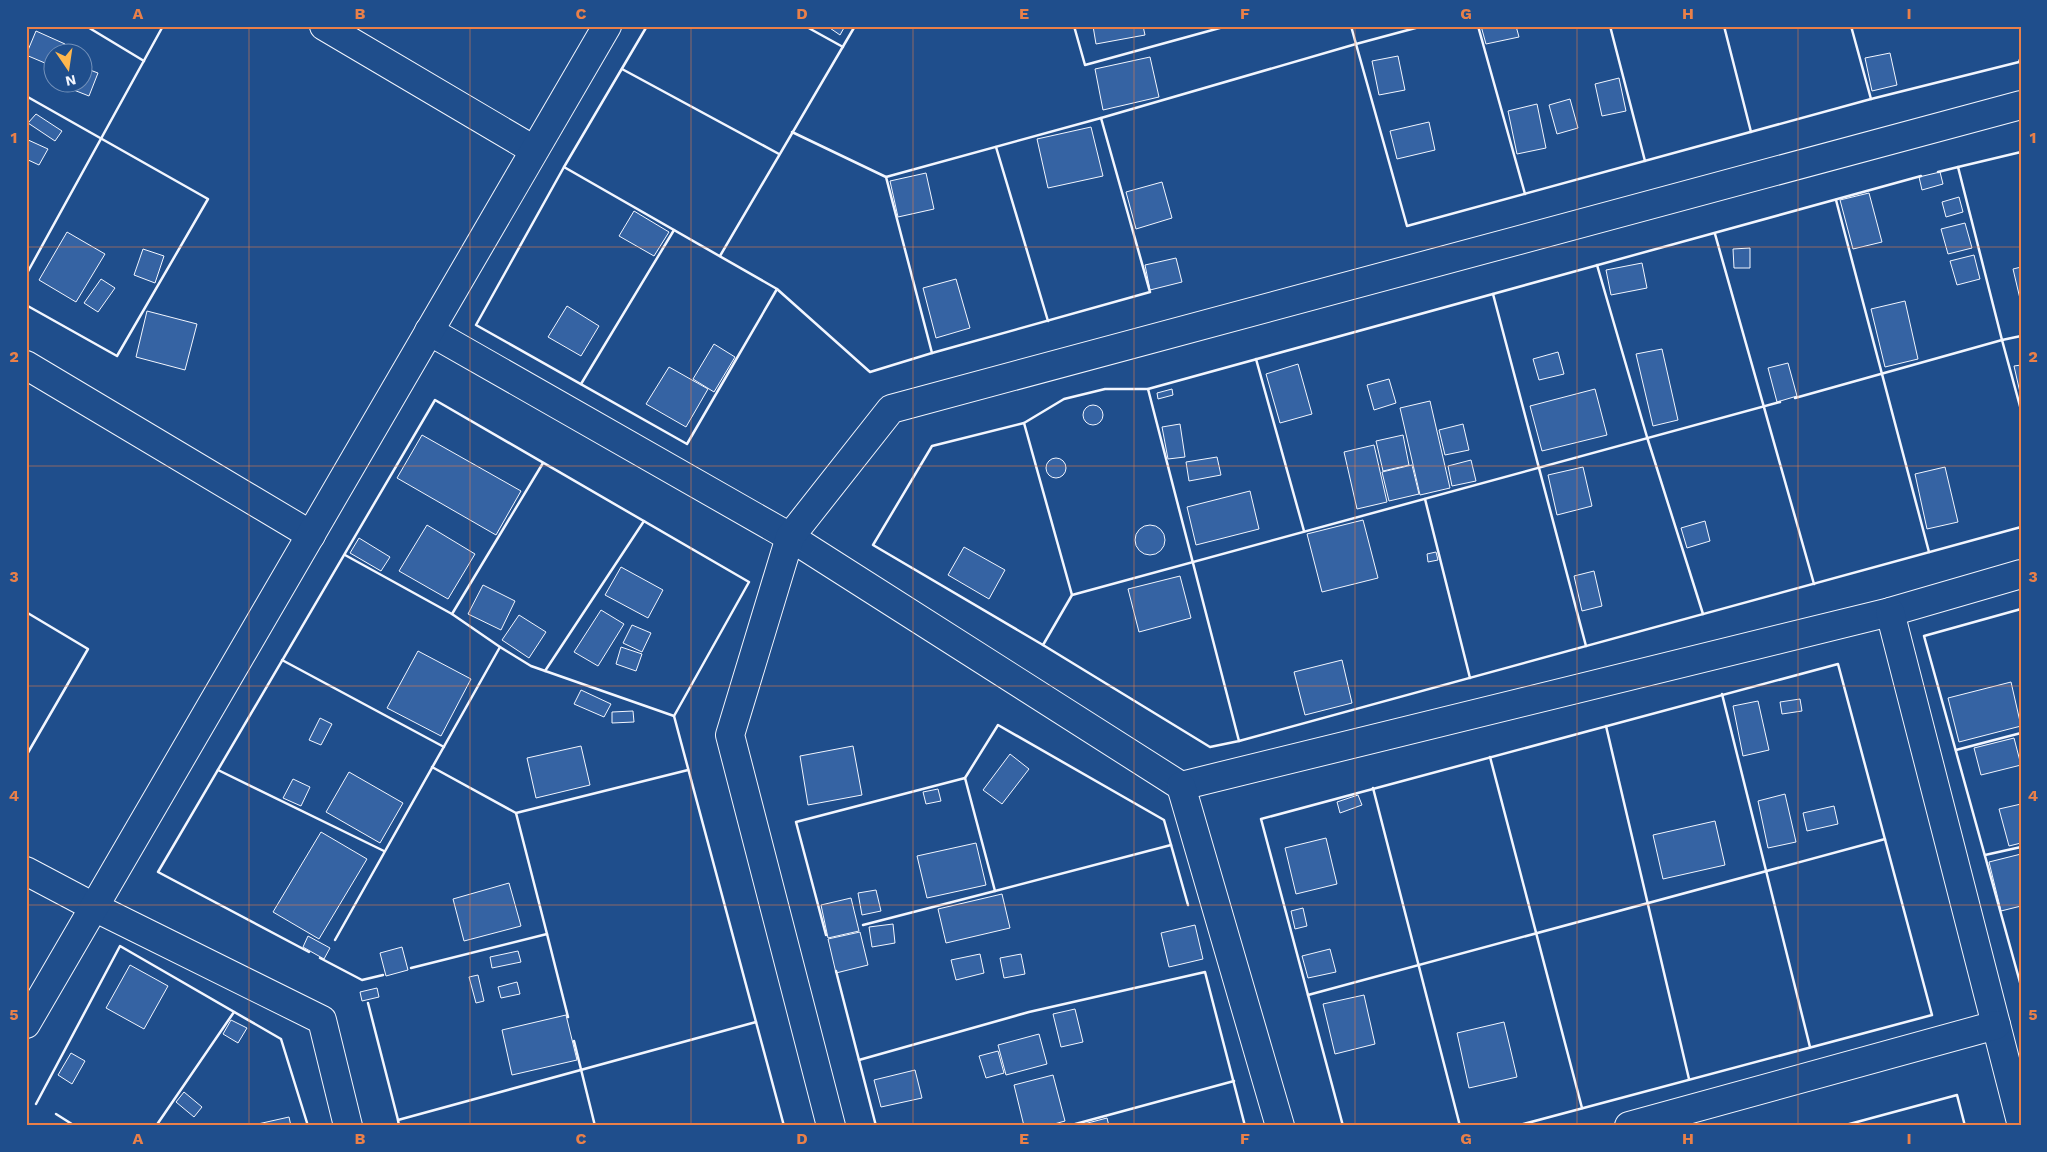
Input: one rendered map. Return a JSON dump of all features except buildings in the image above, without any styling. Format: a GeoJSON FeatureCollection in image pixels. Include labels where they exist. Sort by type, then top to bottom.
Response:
{"type":"FeatureCollection","features":[{"type":"Feature","properties":{"kind":"street"},"geometry":{"type":"LineString","coordinates":[[324,26],[534,150]]}},
{"type":"Feature","properties":{"kind":"street"},"geometry":{"type":"LineString","coordinates":[[26,1024],[607,26]]}},
{"type":"Feature","properties":{"kind":"street"},"geometry":{"type":"LineString","coordinates":[[831,1126],[730,735],[790,537],[891,409],[2021,105]]}},
{"type":"Feature","properties":{"kind":"street"},"geometry":{"type":"LineString","coordinates":[[430,331],[790,537],[1181,786],[1280,1126]]}},
{"type":"Feature","properties":{"kind":"street"},"geometry":{"type":"LineString","coordinates":[[26,365],[311,535]]}},
{"type":"Feature","properties":{"kind":"street"},"geometry":{"type":"LineString","coordinates":[[1181,786],[1890,612],[2021,574]]}},
{"type":"Feature","properties":{"kind":"street"},"geometry":{"type":"LineString","coordinates":[[1890,612],[2021,1122]]}},
{"type":"Feature","properties":{"kind":"street"},"geometry":{"type":"LineString","coordinates":[[26,871],[94,907],[322,1020],[348,1126]]}},
{"type":"Feature","properties":{"kind":"street"},"geometry":{"type":"LineString","coordinates":[[1629,1126],[1996,1025]]}},
{"type":"Feature","properties":{"kind":"wall"},"geometry":{"type":"LineString","coordinates":[[26,30],[29,26]]}},
{"type":"Feature","properties":{"kind":"wall"},"geometry":{"type":"LineString","coordinates":[[86,26],[144,61]]}},
{"type":"Feature","properties":{"kind":"wall"},"geometry":{"type":"LineString","coordinates":[[26,275],[163,26]]}},
{"type":"Feature","properties":{"kind":"wall"},"geometry":{"type":"LineString","coordinates":[[564,167],[647,26]]}},
{"type":"Feature","properties":{"kind":"wall"},"geometry":{"type":"LineString","coordinates":[[805,26],[843,47]]}},
{"type":"Feature","properties":{"kind":"wall"},"geometry":{"type":"LineString","coordinates":[[720,256],[855,26]]}},
{"type":"Feature","properties":{"kind":"wall"},"geometry":{"type":"LineString","coordinates":[[1074,26],[1085,65],[1227,26]]}},
{"type":"Feature","properties":{"kind":"wall"},"geometry":{"type":"LineString","coordinates":[[1101,118],[1356,44],[1351,26]]}},
{"type":"Feature","properties":{"kind":"wall"},"geometry":{"type":"LineString","coordinates":[[1423,26],[1356,44],[1407,226],[1871,99]]}},
{"type":"Feature","properties":{"kind":"wall"},"geometry":{"type":"LineString","coordinates":[[1478,26],[1525,194]]}},
{"type":"Feature","properties":{"kind":"wall"},"geometry":{"type":"LineString","coordinates":[[1610,26],[1645,161]]}},
{"type":"Feature","properties":{"kind":"wall"},"geometry":{"type":"LineString","coordinates":[[1724,26],[1751,132]]}},
{"type":"Feature","properties":{"kind":"wall"},"geometry":{"type":"LineString","coordinates":[[1851,26],[1871,99],[2019,62],[2021,57]]}},
{"type":"Feature","properties":{"kind":"wall"},"geometry":{"type":"LineString","coordinates":[[622,69],[779,154]]}},
{"type":"Feature","properties":{"kind":"wall"},"geometry":{"type":"LineString","coordinates":[[26,96],[208,199],[117,356],[26,305]]}},
{"type":"Feature","properties":{"kind":"wall"},"geometry":{"type":"LineString","coordinates":[[886,177],[1101,118],[1150,292],[932,353]]}},
{"type":"Feature","properties":{"kind":"wall"},"geometry":{"type":"LineString","coordinates":[[777,289],[870,372],[932,353],[886,177],[792,132]]}},
{"type":"Feature","properties":{"kind":"wall"},"geometry":{"type":"LineString","coordinates":[[996,147],[1048,321]]}},
{"type":"Feature","properties":{"kind":"wall"},"geometry":{"type":"LineString","coordinates":[[1958,167],[2021,152]]}},
{"type":"Feature","properties":{"kind":"wall"},"geometry":{"type":"LineString","coordinates":[[564,167],[777,289],[687,444],[476,325],[564,167]]}},
{"type":"Feature","properties":{"kind":"wall"},"geometry":{"type":"LineString","coordinates":[[1795,398],[2002,340],[1958,167],[1938,172]]}},
{"type":"Feature","properties":{"kind":"wall"},"geometry":{"type":"LineString","coordinates":[[1072,595],[1024,423],[1064,399],[1105,389],[1148,389],[1921,176]]}},
{"type":"Feature","properties":{"kind":"wall"},"geometry":{"type":"LineString","coordinates":[[1836,200],[1929,552]]}},
{"type":"Feature","properties":{"kind":"wall"},"geometry":{"type":"LineString","coordinates":[[581,384],[674,230]]}},
{"type":"Feature","properties":{"kind":"wall"},"geometry":{"type":"LineString","coordinates":[[1715,234],[1814,584]]}},
{"type":"Feature","properties":{"kind":"wall"},"geometry":{"type":"LineString","coordinates":[[1597,265],[1647,437],[1703,614]]}},
{"type":"Feature","properties":{"kind":"wall"},"geometry":{"type":"LineString","coordinates":[[1493,294],[1586,646]]}},
{"type":"Feature","properties":{"kind":"wall"},"geometry":{"type":"LineString","coordinates":[[2021,336],[2002,340],[2021,410]]}},
{"type":"Feature","properties":{"kind":"wall"},"geometry":{"type":"LineString","coordinates":[[1256,359],[1304,531]]}},
{"type":"Feature","properties":{"kind":"wall"},"geometry":{"type":"LineString","coordinates":[[1043,645],[1210,747],[1239,741],[1148,389]]}},
{"type":"Feature","properties":{"kind":"wall"},"geometry":{"type":"LineString","coordinates":[[309,952],[158,872],[435,400],[749,582],[674,716],[756,1022]]}},
{"type":"Feature","properties":{"kind":"wall"},"geometry":{"type":"LineString","coordinates":[[1024,423],[932,446],[873,545],[1043,645],[1072,595],[1780,402]]}},
{"type":"Feature","properties":{"kind":"wall"},"geometry":{"type":"LineString","coordinates":[[452,614],[543,463]]}},
{"type":"Feature","properties":{"kind":"wall"},"geometry":{"type":"LineString","coordinates":[[1425,499],[1470,678]]}},
{"type":"Feature","properties":{"kind":"wall"},"geometry":{"type":"LineString","coordinates":[[545,671],[644,521]]}},
{"type":"Feature","properties":{"kind":"wall"},"geometry":{"type":"LineString","coordinates":[[1239,741],[2021,527]]}},
{"type":"Feature","properties":{"kind":"wall"},"geometry":{"type":"LineString","coordinates":[[335,940],[500,647],[452,614],[345,555]]}},
{"type":"Feature","properties":{"kind":"wall"},"geometry":{"type":"LineString","coordinates":[[2021,609],[1924,636],[2021,986]]}},
{"type":"Feature","properties":{"kind":"wall"},"geometry":{"type":"LineString","coordinates":[[26,612],[88,649],[26,756]]}},
{"type":"Feature","properties":{"kind":"wall"},"geometry":{"type":"LineString","coordinates":[[500,647],[531,666],[674,716]]}},
{"type":"Feature","properties":{"kind":"wall"},"geometry":{"type":"LineString","coordinates":[[282,660],[444,747]]}},
{"type":"Feature","properties":{"kind":"wall"},"geometry":{"type":"LineString","coordinates":[[1343,1126],[1261,819],[1838,664],[1932,1015],[1516,1126]]}},
{"type":"Feature","properties":{"kind":"wall"},"geometry":{"type":"LineString","coordinates":[[1722,694],[1810,1047]]}},
{"type":"Feature","properties":{"kind":"wall"},"geometry":{"type":"LineString","coordinates":[[965,778],[998,725],[1164,820],[1188,905]]}},
{"type":"Feature","properties":{"kind":"wall"},"geometry":{"type":"LineString","coordinates":[[1606,726],[1689,1079]]}},
{"type":"Feature","properties":{"kind":"wall"},"geometry":{"type":"LineString","coordinates":[[1956,750],[2021,733]]}},
{"type":"Feature","properties":{"kind":"wall"},"geometry":{"type":"LineString","coordinates":[[1490,757],[1582,1108]]}},
{"type":"Feature","properties":{"kind":"wall"},"geometry":{"type":"LineString","coordinates":[[432,767],[516,813]]}},
{"type":"Feature","properties":{"kind":"wall"},"geometry":{"type":"LineString","coordinates":[[218,770],[384,851]]}},
{"type":"Feature","properties":{"kind":"wall"},"geometry":{"type":"LineString","coordinates":[[547,934],[516,813],[688,770]]}},
{"type":"Feature","properties":{"kind":"wall"},"geometry":{"type":"LineString","coordinates":[[826,935],[796,822],[965,778],[995,891],[1171,845]]}},
{"type":"Feature","properties":{"kind":"wall"},"geometry":{"type":"LineString","coordinates":[[1373,788],[1460,1126]]}},
{"type":"Feature","properties":{"kind":"wall"},"geometry":{"type":"LineString","coordinates":[[1308,995],[1885,839]]}},
{"type":"Feature","properties":{"kind":"wall"},"geometry":{"type":"LineString","coordinates":[[1985,855],[2021,847]]}},
{"type":"Feature","properties":{"kind":"wall"},"geometry":{"type":"LineString","coordinates":[[863,925],[995,891]]}},
{"type":"Feature","properties":{"kind":"wall"},"geometry":{"type":"LineString","coordinates":[[411,968],[547,934],[568,1017]]}},
{"type":"Feature","properties":{"kind":"wall"},"geometry":{"type":"LineString","coordinates":[[36,1104],[120,946],[281,1039],[308,1126]]}},
{"type":"Feature","properties":{"kind":"wall"},"geometry":{"type":"LineString","coordinates":[[320,958],[362,980],[383,975]]}},
{"type":"Feature","properties":{"kind":"wall"},"geometry":{"type":"LineString","coordinates":[[836,971],[876,1126]]}},
{"type":"Feature","properties":{"kind":"wall"},"geometry":{"type":"LineString","coordinates":[[859,1060],[1029,1012],[1205,972],[1245,1126]]}},
{"type":"Feature","properties":{"kind":"wall"},"geometry":{"type":"LineString","coordinates":[[368,1003],[398,1120]]}},
{"type":"Feature","properties":{"kind":"wall"},"geometry":{"type":"LineString","coordinates":[[156,1126],[234,1012]]}},
{"type":"Feature","properties":{"kind":"wall"},"geometry":{"type":"LineString","coordinates":[[399,1126],[398,1120],[756,1022],[784,1126]]}},
{"type":"Feature","properties":{"kind":"wall"},"geometry":{"type":"LineString","coordinates":[[574,1041],[595,1126]]}},
{"type":"Feature","properties":{"kind":"wall"},"geometry":{"type":"LineString","coordinates":[[1068,1126],[1234,1081]]}},
{"type":"Feature","properties":{"kind":"wall"},"geometry":{"type":"LineString","coordinates":[[1842,1126],[1957,1095],[1965,1126]]}},
{"type":"Feature","properties":{"kind":"wall"},"geometry":{"type":"LineString","coordinates":[[56,1114],[75,1126]]}}]}
